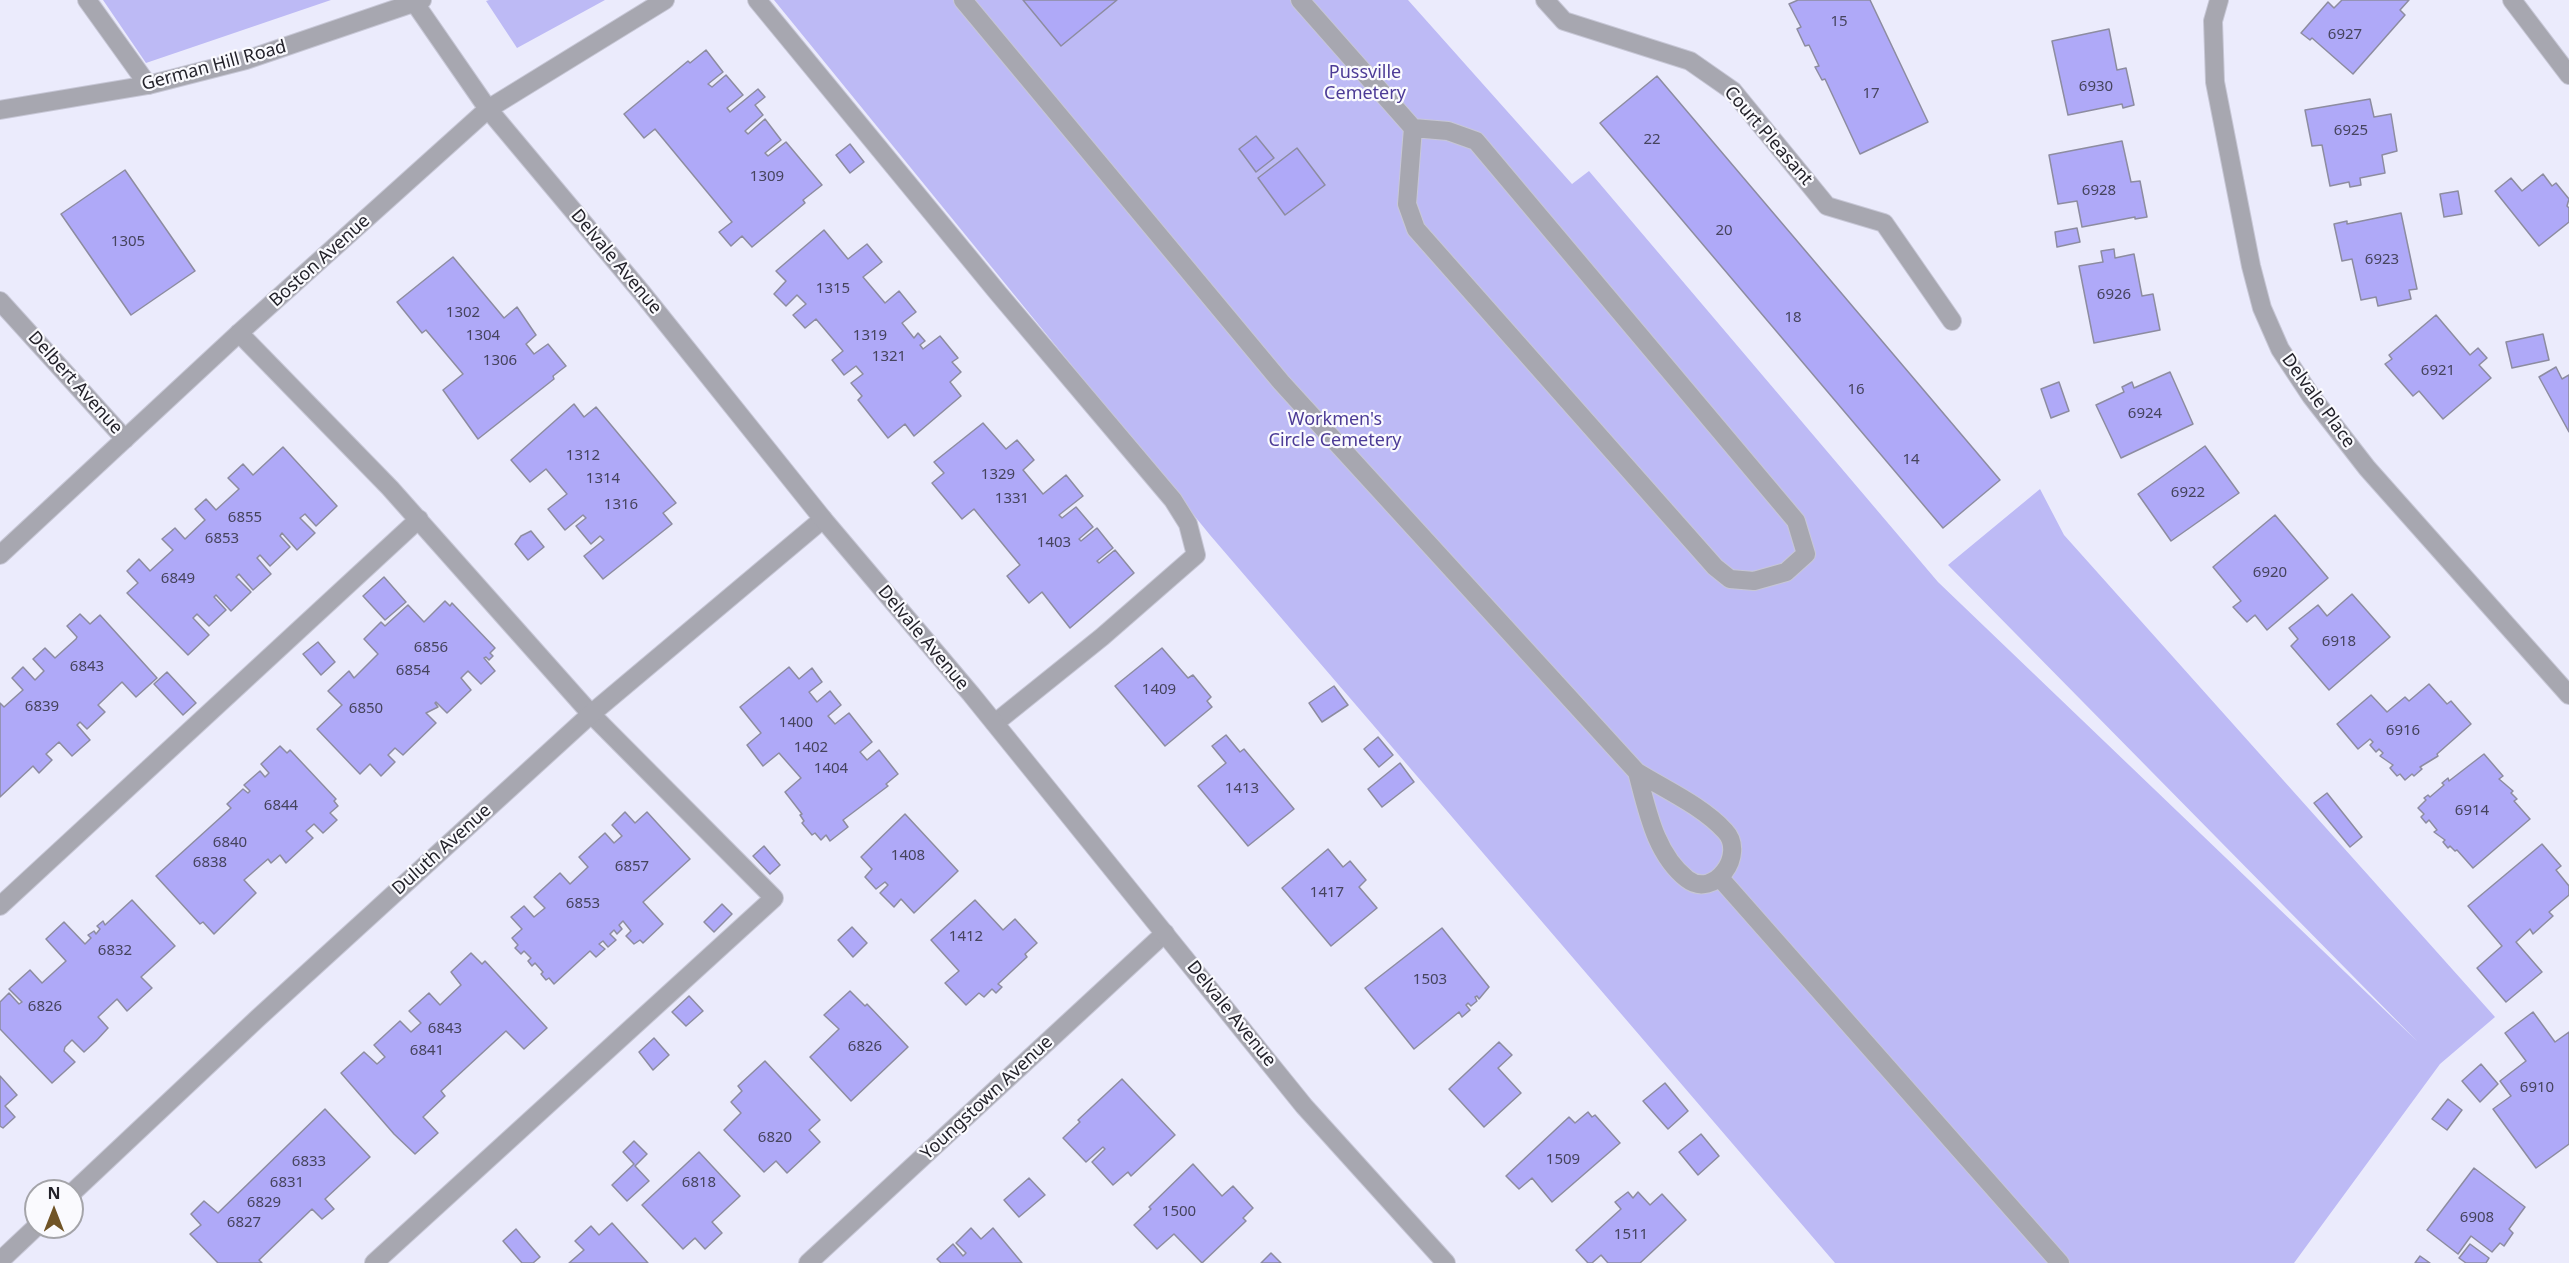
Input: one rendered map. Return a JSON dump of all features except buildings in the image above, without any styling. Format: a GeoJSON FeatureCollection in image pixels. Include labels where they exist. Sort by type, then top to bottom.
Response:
{"type":"FeatureCollection","features":[{"type":"Feature","properties":{"kind":"street"},"geometry":{"type":"LineString","coordinates":[[87,0],[148,85]]}},
{"type":"Feature","properties":{"kind":"street","name":"Boston Avenue"},"geometry":{"type":"LineString","coordinates":[[0,555],[238,333],[488,109],[665,0]]}},
{"type":"Feature","properties":{"kind":"street"},"geometry":{"type":"LineString","coordinates":[[757,0],[998,293],[1173,500],[1188,524],[1196,555],[1102,637],[995,723]]}},
{"type":"Feature","properties":{"kind":"street"},"geometry":{"type":"LineString","coordinates":[[963,0],[1281,382],[1637,772],[1703,813],[1726,832],[1733,848],[1730,865],[1720,878],[1704,884],[1689,881],[1676,869],[1654,833],[1637,772]]}},
{"type":"Feature","properties":{"kind":"street"},"geometry":{"type":"LineString","coordinates":[[1300,0],[1413,128],[1448,131],[1476,141],[1796,521],[1806,554],[1786,572],[1754,581],[1730,579],[1715,567],[1416,229],[1407,204],[1413,128]]}},
{"type":"Feature","properties":{"kind":"street","name":"Court Pleasant"},"geometry":{"type":"LineString","coordinates":[[1545,0],[1563,21],[1690,61],[1733,91],[1827,206],[1884,223],[1952,321]]}},
{"type":"Feature","properties":{"kind":"street","name":"Delvale Place"},"geometry":{"type":"LineString","coordinates":[[2219,0],[2213,21],[2215,82],[2251,266],[2262,308],[2280,349],[2311,396],[2367,468],[2569,695]]}},
{"type":"Feature","properties":{"kind":"street"},"geometry":{"type":"LineString","coordinates":[[2512,0],[2569,75]]}},
{"type":"Feature","properties":{"kind":"street","name":"German Hill Road"},"geometry":{"type":"LineString","coordinates":[[0,110],[148,85],[246,60],[416,1]]}},
{"type":"Feature","properties":{"kind":"street","name":"Delvale Avenue"},"geometry":{"type":"LineString","coordinates":[[416,1],[488,109],[642,293],[823,519],[995,723],[1304,1106],[1446,1263]]}},
{"type":"Feature","properties":{"kind":"street","name":"Delbert Avenue"},"geometry":{"type":"LineString","coordinates":[[0,301],[125,439]]}},
{"type":"Feature","properties":{"kind":"street"},"geometry":{"type":"LineString","coordinates":[[238,333],[419,519],[591,714],[774,898],[374,1263]]}},
{"type":"Feature","properties":{"kind":"street"},"geometry":{"type":"LineString","coordinates":[[0,906],[419,519]]}},
{"type":"Feature","properties":{"kind":"street","name":"Duluth Avenue"},"geometry":{"type":"LineString","coordinates":[[84,1182],[258,1018],[591,714],[823,519]]}},
{"type":"Feature","properties":{"kind":"street"},"geometry":{"type":"LineString","coordinates":[[1720,878],[2060,1263]]}},
{"type":"Feature","properties":{"kind":"street","name":"Youngstown Avenue"},"geometry":{"type":"LineString","coordinates":[[808,1263],[1165,933]]}},
{"type":"Feature","properties":{"kind":"street"},"geometry":{"type":"LineString","coordinates":[[0,1261],[24,1238]]}},
{"type":"Feature","properties":{"kind":"green space"},"geometry":{"type":"Polygon","coordinates":[[[103,0],[331,0],[146,63],[103,0]]]}},
{"type":"Feature","properties":{"kind":"green space"},"geometry":{"type":"Polygon","coordinates":[[[605,0],[517,48],[486,1],[605,0]]]}},
{"type":"Feature","properties":{"kind":"green space"},"geometry":{"type":"Polygon","coordinates":[[[774,0],[1408,0],[1572,184],[1589,171],[1938,582],[2417,1041],[1948,565],[2040,489],[2064,535],[2495,1017],[2440,1064],[2294,1263],[1835,1263],[1210,535],[774,0]]]}},
{"type":"Feature","properties":{"kind":"park label","name":"Pussville Cemetery"},"geometry":{"type":"Point","coordinates":[1365,83]}},
{"type":"Feature","properties":{"kind":"park label","name":"Workmen's Circle Cemetery"},"geometry":{"type":"Point","coordinates":[1335,430]}}]}
